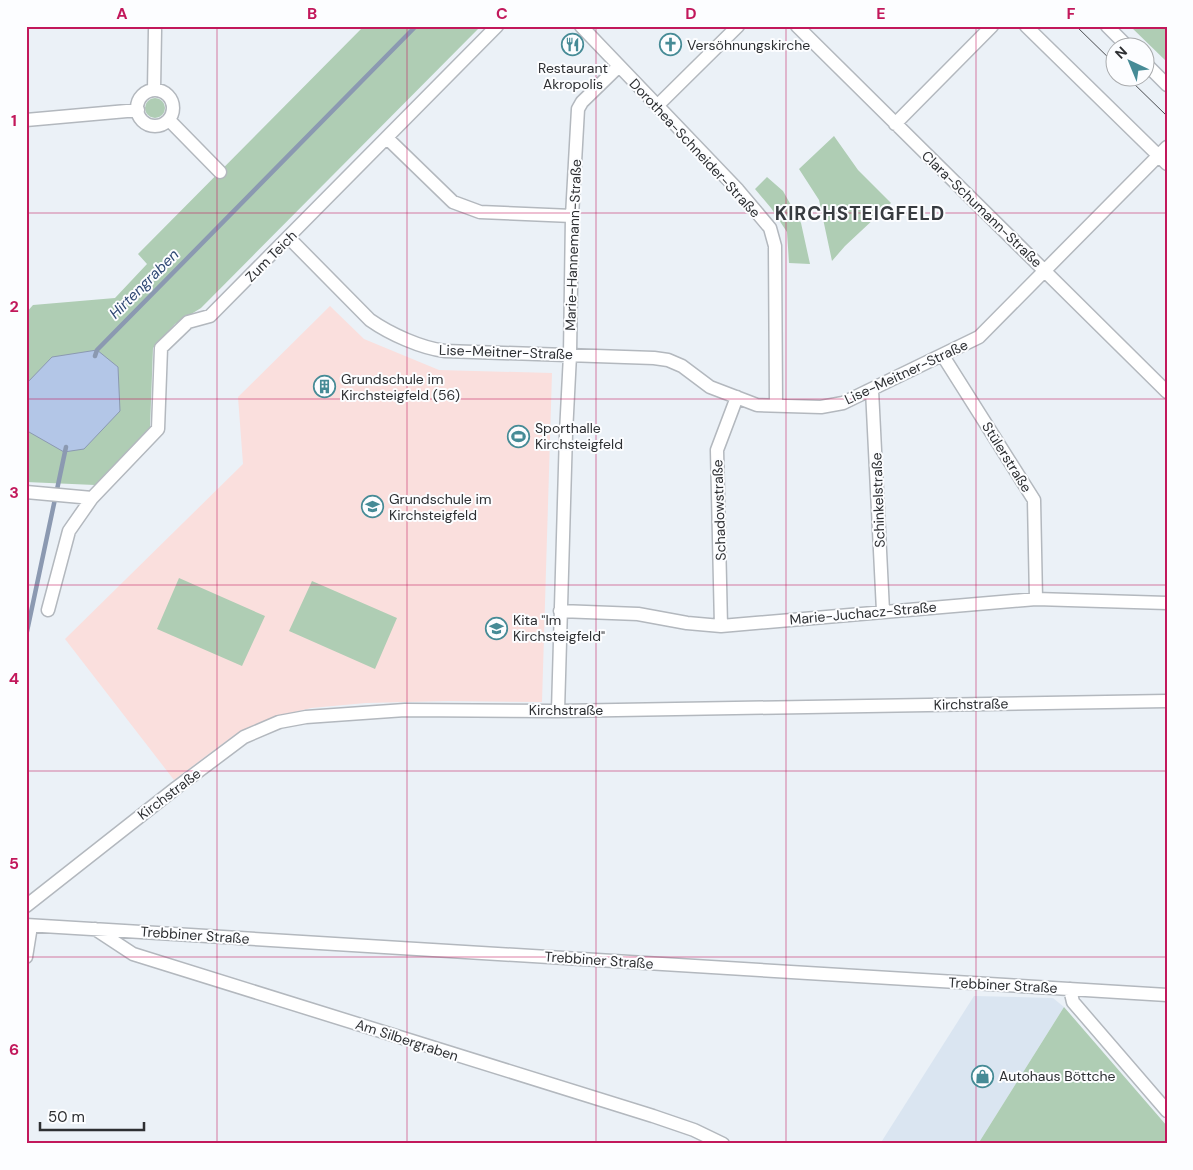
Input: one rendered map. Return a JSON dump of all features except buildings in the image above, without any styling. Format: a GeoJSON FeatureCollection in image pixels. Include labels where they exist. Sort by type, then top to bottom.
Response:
{"type":"FeatureCollection","features":[{"type":"Feature","properties":{"kind":"street","name":"Zum Teich"},"geometry":{"type":"LineString","coordinates":[[48,610],[69,531],[92,498],[158,429],[161,348],[188,322],[210,316],[497,26]]}},
{"type":"Feature","properties":{"kind":"street","name":"Dorothea-Schneider-Straße"},"geometry":{"type":"LineString","coordinates":[[581,26],[738,190],[770,228],[775,246],[776,405]]}},
{"type":"Feature","properties":{"kind":"street"},"geometry":{"type":"LineString","coordinates":[[657,106],[738,26]]}},
{"type":"Feature","properties":{"kind":"street","name":"Clara-Schumann-Straße"},"geometry":{"type":"LineString","coordinates":[[797,26],[1167,392]]}},
{"type":"Feature","properties":{"kind":"street"},"geometry":{"type":"LineString","coordinates":[[895,124],[992,26]]}},
{"type":"Feature","properties":{"kind":"street"},"geometry":{"type":"LineString","coordinates":[[1026,26],[1164,155]]}},
{"type":"Feature","properties":{"kind":"street"},"geometry":{"type":"LineString","coordinates":[[1107,26],[1119,38]]}},
{"type":"Feature","properties":{"kind":"street"},"geometry":{"type":"LineString","coordinates":[[154,90],[155,27]]}},
{"type":"Feature","properties":{"kind":"street","name":"Marie-Hannemann-Straße"},"geometry":{"type":"LineString","coordinates":[[558,711],[570,355],[572,216],[578,109],[582,102],[619,66]]}},
{"type":"Feature","properties":{"kind":"street"},"geometry":{"type":"LineString","coordinates":[[1156,74],[1167,85]]}},
{"type":"Feature","properties":{"kind":"street"},"geometry":{"type":"LineString","coordinates":[[154,90],[166,93],[172,101],[173,110],[169,120],[157,126],[151,125],[142,119],[138,110],[143,94],[154,90]]}},
{"type":"Feature","properties":{"kind":"street"},"geometry":{"type":"LineString","coordinates":[[26,120],[138,110]]}},
{"type":"Feature","properties":{"kind":"street"},"geometry":{"type":"LineString","coordinates":[[169,120],[220,172]]}},
{"type":"Feature","properties":{"kind":"street"},"geometry":{"type":"LineString","coordinates":[[387,138],[453,202],[480,212],[572,216]]}},
{"type":"Feature","properties":{"kind":"street","name":"Lise-Meitner-Straße"},"geometry":{"type":"LineString","coordinates":[[289,238],[370,320],[430,349],[654,358],[668,360],[682,366],[710,387],[757,405],[832,406],[872,390],[979,337],[1044,270],[1164,155]]}},
{"type":"Feature","properties":{"kind":"street","name":"Stülerstraße"},"geometry":{"type":"LineString","coordinates":[[943,356],[1034,500],[1036,598]]}},
{"type":"Feature","properties":{"kind":"street","name":"Schinkelstraße"},"geometry":{"type":"LineString","coordinates":[[872,390],[883,611]]}},
{"type":"Feature","properties":{"kind":"street","name":"Schadowstraße"},"geometry":{"type":"LineString","coordinates":[[721,626],[717,450],[737,397]]}},
{"type":"Feature","properties":{"kind":"street"},"geometry":{"type":"LineString","coordinates":[[32,492],[92,498]]}},
{"type":"Feature","properties":{"kind":"street","name":"Marie-Juchacz-Straße"},"geometry":{"type":"LineString","coordinates":[[560,611],[638,614],[687,623],[721,626],[1036,598],[1167,603]]}},
{"type":"Feature","properties":{"kind":"street","name":"Kirchstraße"},"geometry":{"type":"LineString","coordinates":[[26,906],[244,737],[279,722],[306,717],[405,710],[558,711],[1167,701]]}},
{"type":"Feature","properties":{"kind":"street","name":"Trebbiner Straße"},"geometry":{"type":"LineString","coordinates":[[26,957],[29,926],[1167,995]]}},
{"type":"Feature","properties":{"kind":"street","name":"Am Silbergraben"},"geometry":{"type":"LineString","coordinates":[[94,929],[133,954],[661,1119],[694,1130],[723,1144]]}},
{"type":"Feature","properties":{"kind":"street"},"geometry":{"type":"LineString","coordinates":[[1070,989],[1072,1002],[1167,1111]]}},
{"type":"Feature","properties":{"kind":"shaded area","name":"Grundschule im Kirchsteigfeld"},"geometry":{"type":"Polygon","coordinates":[[[330,306],[364,339],[439,370],[552,373],[542,702],[448,701],[366,703],[311,708],[275,717],[243,730],[174,780],[65,639],[243,464],[238,397],[330,306]]]}},
{"type":"Feature","properties":{"kind":"shaded area"},"geometry":{"type":"Polygon","coordinates":[[[974,996],[1053,998],[1064,1007],[978,1144],[880,1144],[974,996]]]}},
{"type":"Feature","properties":{"kind":"green space"},"geometry":{"type":"Polygon","coordinates":[[[364,26],[481,26],[201,308],[175,324],[153,348],[150,428],[95,485],[26,482],[26,313],[33,305],[115,298],[147,264],[138,254],[364,26]]]}},
{"type":"Feature","properties":{"kind":"green space"},"geometry":{"type":"Polygon","coordinates":[[[1130,26],[1167,26],[1167,62],[1156,51],[1156,38],[1142,38],[1130,26]]]}},
{"type":"Feature","properties":{"kind":"green space"},"geometry":{"type":"Polygon","coordinates":[[[155,98],[162,101],[165,108],[162,115],[155,118],[148,115],[145,108],[148,101],[155,98]]]}},
{"type":"Feature","properties":{"kind":"green space"},"geometry":{"type":"Polygon","coordinates":[[[834,136],[858,170],[891,203],[845,246],[832,261],[819,200],[799,169],[834,136]]]}},
{"type":"Feature","properties":{"kind":"green space"},"geometry":{"type":"Polygon","coordinates":[[[767,177],[783,191],[801,223],[810,264],[789,263],[787,232],[755,189],[767,177]]]}},
{"type":"Feature","properties":{"kind":"green space"},"geometry":{"type":"Polygon","coordinates":[[[179,578],[265,616],[242,666],[157,629],[179,578]]]}},
{"type":"Feature","properties":{"kind":"green space"},"geometry":{"type":"Polygon","coordinates":[[[312,581],[397,618],[375,669],[289,631],[312,581]]]}},
{"type":"Feature","properties":{"kind":"green space"},"geometry":{"type":"Polygon","coordinates":[[[1064,1007],[1167,1126],[1167,1144],[978,1144],[1064,1007]]]}},
{"type":"Feature","properties":{"kind":"water"},"geometry":{"type":"Polygon","coordinates":[[[97,350],[118,367],[120,411],[84,449],[64,452],[26,429],[26,384],[52,357],[97,350]]]}},
{"type":"Feature","properties":{"kind":"waterway","name":"Hirtengraben"},"geometry":{"type":"LineString","coordinates":[[95,356],[97,350],[416,26]]}},
{"type":"Feature","properties":{"kind":"waterway","name":"Hirtengraben"},"geometry":{"type":"LineString","coordinates":[[26,636],[66,447]]}},
{"type":"Feature","properties":{"kind":"tram line"},"geometry":{"type":"LineString","coordinates":[[1076,26],[1106,55]]}},
{"type":"Feature","properties":{"kind":"tram line"},"geometry":{"type":"LineString","coordinates":[[1138,88],[1167,116]]}},
{"type":"Feature","properties":{"kind":"place","name":"Restaurant Akropolis"},"geometry":{"type":"Point","coordinates":[573,45]}},
{"type":"Feature","properties":{"kind":"place","name":"Versöhnungskirche"},"geometry":{"type":"Point","coordinates":[671,45]}},
{"type":"Feature","properties":{"kind":"place","name":"Grundschule im Kirchsteigfeld (56)"},"geometry":{"type":"Point","coordinates":[325,387]}},
{"type":"Feature","properties":{"kind":"place","name":"Sporthalle Kirchsteigfeld"},"geometry":{"type":"Point","coordinates":[519,436]}},
{"type":"Feature","properties":{"kind":"place","name":"Grundschule im Kirchsteigfeld"},"geometry":{"type":"Point","coordinates":[373,507]}},
{"type":"Feature","properties":{"kind":"place","name":"Kita \"Im Kirchsteigfeld\""},"geometry":{"type":"Point","coordinates":[497,628]}},
{"type":"Feature","properties":{"kind":"place","name":"Autohaus Böttche"},"geometry":{"type":"Point","coordinates":[983,1076]}},
{"type":"Feature","properties":{"kind":"district","name":"KIRCHSTEIGFELD"},"geometry":{"type":"Point","coordinates":[860,213]}}]}
